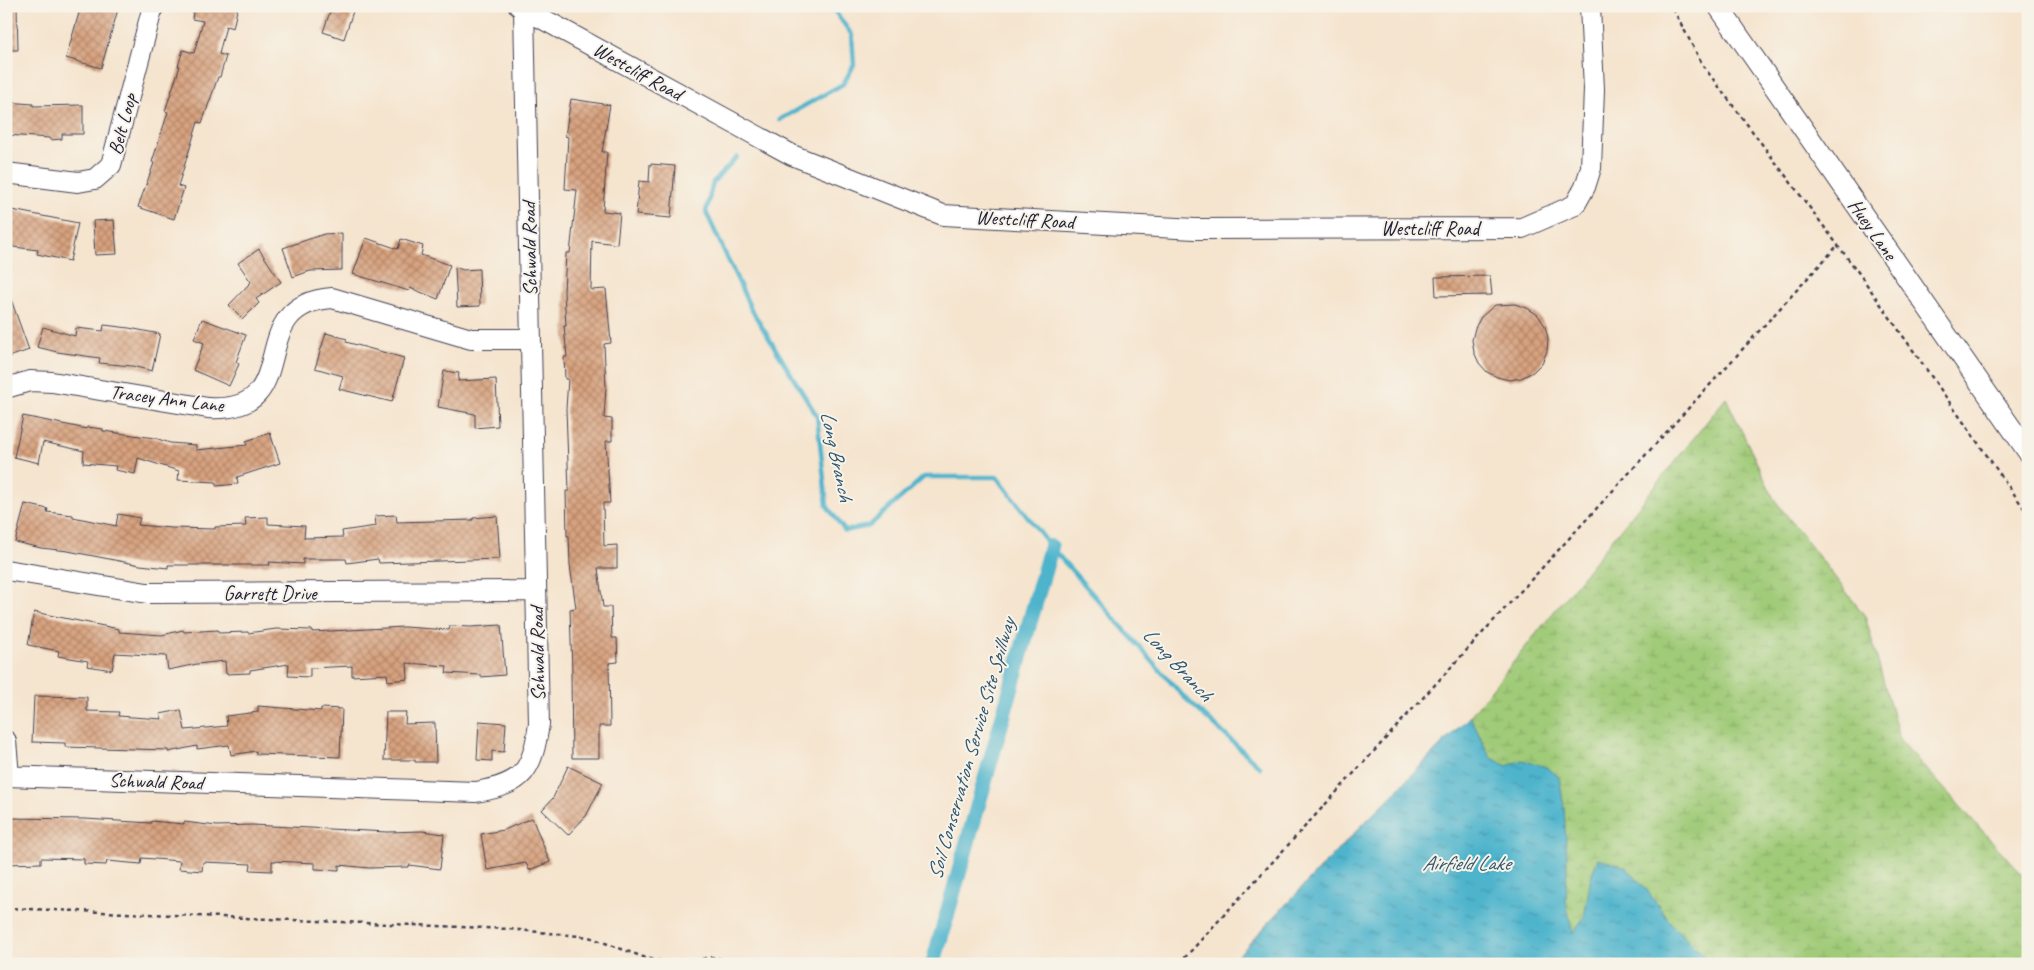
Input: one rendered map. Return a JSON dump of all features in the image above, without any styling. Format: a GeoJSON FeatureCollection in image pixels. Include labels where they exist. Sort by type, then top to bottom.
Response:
{"type":"FeatureCollection","features":[{"type":"Feature","properties":{"kind":"street","name":"Belt Loop"},"geometry":{"type":"LineString","coordinates":[[6,174],[78,182],[95,178],[111,165],[153,6]]}},
{"type":"Feature","properties":{"kind":"street","name":"Westcliff Road"},"geometry":{"type":"LineString","coordinates":[[522,8],[792,155],[943,215],[1195,229],[1522,228],[1575,205],[1585,187],[1591,168],[1594,89],[1590,6]]}},
{"type":"Feature","properties":{"kind":"street","name":"Huey Lane"},"geometry":{"type":"LineString","coordinates":[[1718,6],[2028,452]]}},
{"type":"Feature","properties":{"kind":"street","name":"Schwald Road"},"geometry":{"type":"LineString","coordinates":[[8,776],[476,792],[510,784],[520,777],[530,762],[538,732],[522,8]]}},
{"type":"Feature","properties":{"kind":"street","name":"Tracey Ann Lane"},"geometry":{"type":"LineString","coordinates":[[6,388],[30,380],[52,382],[208,408],[226,409],[253,398],[263,387],[282,326],[288,316],[298,307],[315,299],[332,298],[471,339],[530,339]]}},
{"type":"Feature","properties":{"kind":"street","name":"Garrett Drive"},"geometry":{"type":"LineString","coordinates":[[6,570],[147,593],[536,591]]}},
{"type":"Feature","properties":{"kind":"street"},"geometry":{"type":"LineString","coordinates":[[6,741],[8,776]]}},
{"type":"Feature","properties":{"kind":"path"},"geometry":{"type":"LineString","coordinates":[[1673,9],[1704,67],[1838,245],[2028,514]]}},
{"type":"Feature","properties":{"kind":"path"},"geometry":{"type":"LineString","coordinates":[[1179,964],[1838,245]]}},
{"type":"Feature","properties":{"kind":"path"},"geometry":{"type":"LineString","coordinates":[[6,908],[509,929],[590,936],[646,958],[678,964]]}},
{"type":"Feature","properties":{"kind":"path"},"geometry":{"type":"LineString","coordinates":[[687,964],[709,956],[724,960],[727,964]]}},
{"type":"Feature","properties":{"kind":"green space"},"geometry":{"type":"Polygon","coordinates":[[[1726,398],[1774,499],[1865,616],[1900,740],[2028,881],[2028,964],[1230,964],[1329,859],[1470,716],[1726,398]]]}},
{"type":"Feature","properties":{"kind":"water","name":"Airfield Lake"},"geometry":{"type":"Polygon","coordinates":[[[1470,716],[1490,757],[1507,766],[1522,760],[1547,767],[1559,777],[1564,807],[1567,861],[1566,902],[1573,934],[1584,917],[1591,877],[1598,858],[1626,867],[1646,889],[1674,927],[1713,964],[1230,964],[1329,859],[1470,716]]]}},
{"type":"Feature","properties":{"kind":"building"},"geometry":{"type":"Polygon","coordinates":[[[6,6],[17,6],[18,50],[6,50],[6,6]]]}},
{"type":"Feature","properties":{"kind":"building"},"geometry":{"type":"Polygon","coordinates":[[[81,6],[119,6],[101,68],[66,58],[81,6]]]}},
{"type":"Feature","properties":{"kind":"building"},"geometry":{"type":"Polygon","coordinates":[[[194,6],[238,6],[233,28],[226,26],[219,54],[226,56],[202,123],[198,122],[178,186],[184,188],[174,219],[138,207],[154,163],[152,162],[168,112],[165,111],[180,66],[178,66],[183,50],[194,53],[203,21],[192,19],[194,6]]]}},
{"type":"Feature","properties":{"kind":"building"},"geometry":{"type":"Polygon","coordinates":[[[332,6],[354,8],[344,39],[323,32],[332,6]]]}},
{"type":"Feature","properties":{"kind":"building"},"geometry":{"type":"Polygon","coordinates":[[[571,99],[610,105],[602,152],[607,152],[603,211],[620,213],[617,244],[592,241],[591,290],[606,289],[611,343],[604,344],[606,387],[604,418],[612,419],[612,441],[606,441],[610,503],[603,503],[604,546],[617,545],[617,568],[598,568],[603,607],[611,607],[612,638],[617,638],[618,662],[609,663],[610,726],[599,726],[599,758],[572,758],[570,609],[576,608],[570,565],[569,536],[567,536],[566,491],[569,491],[566,409],[568,379],[565,379],[564,357],[567,357],[564,326],[566,326],[564,292],[566,253],[570,253],[577,190],[565,189],[568,137],[565,136],[571,99]]]}},
{"type":"Feature","properties":{"kind":"building"},"geometry":{"type":"Polygon","coordinates":[[[6,102],[33,104],[33,106],[83,105],[83,134],[62,134],[62,139],[50,140],[50,138],[6,135],[6,102]]]}},
{"type":"Feature","properties":{"kind":"building"},"geometry":{"type":"Polygon","coordinates":[[[650,164],[675,166],[671,218],[636,215],[639,181],[649,182],[650,164]]]}},
{"type":"Feature","properties":{"kind":"building"},"geometry":{"type":"Polygon","coordinates":[[[12,210],[78,223],[70,261],[37,254],[38,250],[6,246],[6,221],[11,222],[12,210]]]}},
{"type":"Feature","properties":{"kind":"building"},"geometry":{"type":"Polygon","coordinates":[[[114,220],[117,254],[95,255],[93,221],[114,220]]]}},
{"type":"Feature","properties":{"kind":"building"},"geometry":{"type":"Polygon","coordinates":[[[342,233],[342,270],[310,271],[293,277],[283,248],[324,234],[342,233]]]}},
{"type":"Feature","properties":{"kind":"building"},"geometry":{"type":"Polygon","coordinates":[[[366,238],[398,249],[401,239],[423,246],[421,255],[450,265],[438,299],[410,288],[409,291],[353,274],[366,238]]]}},
{"type":"Feature","properties":{"kind":"building"},"geometry":{"type":"Polygon","coordinates":[[[259,249],[281,282],[256,299],[259,303],[243,319],[229,305],[251,282],[238,263],[259,249]]]}},
{"type":"Feature","properties":{"kind":"building"},"geometry":{"type":"Polygon","coordinates":[[[455,267],[463,270],[479,269],[480,306],[457,307],[455,267]]]}},
{"type":"Feature","properties":{"kind":"building"},"geometry":{"type":"Polygon","coordinates":[[[1490,276],[1492,295],[1436,296],[1435,277],[1490,276]]]}},
{"type":"Feature","properties":{"kind":"building"},"geometry":{"type":"Polygon","coordinates":[[[6,291],[8,291],[29,350],[6,358],[6,291]]]}},
{"type":"Feature","properties":{"kind":"building"},"geometry":{"type":"Polygon","coordinates":[[[1515,304],[1527,308],[1538,315],[1545,326],[1548,338],[1547,351],[1542,363],[1533,372],[1521,378],[1509,380],[1487,372],[1479,363],[1474,352],[1472,340],[1475,328],[1481,317],[1495,305],[1515,304]]]}},
{"type":"Feature","properties":{"kind":"building"},"geometry":{"type":"Polygon","coordinates":[[[202,319],[246,335],[236,362],[239,364],[229,386],[193,370],[204,343],[194,339],[202,319]]]}},
{"type":"Feature","properties":{"kind":"building"},"geometry":{"type":"Polygon","coordinates":[[[104,325],[160,334],[152,371],[132,366],[99,363],[100,358],[37,347],[43,327],[75,336],[76,328],[103,331],[104,325]]]}},
{"type":"Feature","properties":{"kind":"building"},"geometry":{"type":"Polygon","coordinates":[[[326,333],[347,339],[346,342],[404,358],[392,402],[339,389],[343,376],[315,368],[326,333]]]}},
{"type":"Feature","properties":{"kind":"building"},"geometry":{"type":"Polygon","coordinates":[[[444,371],[459,373],[458,381],[496,379],[498,426],[475,428],[475,414],[438,407],[444,371]]]}},
{"type":"Feature","properties":{"kind":"building"},"geometry":{"type":"Polygon","coordinates":[[[23,416],[87,429],[87,427],[103,429],[103,431],[155,438],[170,443],[196,445],[196,450],[247,445],[246,441],[270,433],[280,463],[237,477],[238,484],[216,486],[216,482],[178,480],[179,471],[138,458],[135,474],[115,470],[116,466],[83,463],[84,451],[43,442],[39,463],[14,457],[23,416]]]}},
{"type":"Feature","properties":{"kind":"building"},"geometry":{"type":"Polygon","coordinates":[[[25,504],[48,509],[47,512],[73,515],[73,517],[116,526],[118,514],[140,518],[138,525],[215,529],[215,527],[246,526],[245,518],[268,517],[268,524],[305,526],[304,538],[343,537],[342,531],[376,526],[375,516],[396,515],[397,522],[473,520],[473,518],[497,516],[500,559],[379,563],[378,559],[347,563],[346,559],[303,559],[303,564],[269,562],[270,565],[168,565],[168,568],[140,565],[15,542],[25,504]]]}},
{"type":"Feature","properties":{"kind":"building"},"geometry":{"type":"Polygon","coordinates":[[[34,612],[119,629],[119,632],[162,635],[183,630],[184,632],[218,630],[218,633],[248,633],[276,629],[312,630],[312,632],[404,627],[449,630],[450,626],[501,625],[505,675],[481,677],[481,675],[446,673],[447,666],[407,663],[408,679],[388,681],[387,674],[352,676],[352,666],[310,668],[310,677],[288,676],[289,664],[250,670],[250,673],[226,674],[225,661],[168,670],[166,656],[115,653],[112,670],[87,666],[88,661],[58,656],[59,651],[28,645],[34,612]]]}},
{"type":"Feature","properties":{"kind":"building"},"geometry":{"type":"Polygon","coordinates":[[[34,696],[87,697],[87,711],[119,712],[118,716],[162,719],[160,714],[181,710],[185,730],[227,726],[226,716],[258,712],[258,706],[321,711],[321,708],[342,709],[340,757],[256,754],[256,751],[231,755],[229,745],[197,749],[197,746],[168,752],[168,750],[65,747],[65,743],[32,742],[34,696]]]}},
{"type":"Feature","properties":{"kind":"building"},"geometry":{"type":"Polygon","coordinates":[[[386,712],[406,712],[405,724],[435,723],[436,762],[384,760],[386,712]]]}},
{"type":"Feature","properties":{"kind":"building"},"geometry":{"type":"Polygon","coordinates":[[[479,721],[506,723],[504,752],[492,751],[492,761],[477,760],[479,721]]]}},
{"type":"Feature","properties":{"kind":"building"},"geometry":{"type":"Polygon","coordinates":[[[568,766],[603,783],[586,816],[568,835],[542,810],[553,798],[568,766]]]}},
{"type":"Feature","properties":{"kind":"building"},"geometry":{"type":"Polygon","coordinates":[[[6,818],[85,819],[151,823],[151,821],[184,824],[184,822],[217,826],[252,825],[387,832],[422,831],[444,834],[440,869],[409,865],[409,867],[369,868],[339,865],[339,870],[315,869],[315,863],[272,861],[272,871],[250,870],[251,864],[203,862],[202,871],[179,869],[180,861],[142,858],[141,864],[107,861],[106,865],[84,864],[84,859],[41,858],[41,863],[6,864],[6,818]]]}},
{"type":"Feature","properties":{"kind":"building"},"geometry":{"type":"Polygon","coordinates":[[[532,818],[550,862],[529,870],[526,863],[487,870],[481,834],[504,830],[532,818]]]}},
{"type":"Feature","properties":{"kind":"waterway","name":"Long Branch"},"geometry":{"type":"LineString","coordinates":[[779,120],[843,84],[854,65],[852,35],[831,6]]}},
{"type":"Feature","properties":{"kind":"waterway","name":"Long Branch"},"geometry":{"type":"LineString","coordinates":[[737,157],[713,182],[706,212],[751,309],[817,416],[827,506],[845,531],[869,526],[924,477],[997,477],[1051,547],[1183,696],[1260,767]]}},
{"type":"Feature","properties":{"kind":"waterway","name":"Soil Conservation Service Site Spillway"},"geometry":{"type":"LineString","coordinates":[[933,964],[1051,547]]}}]}
